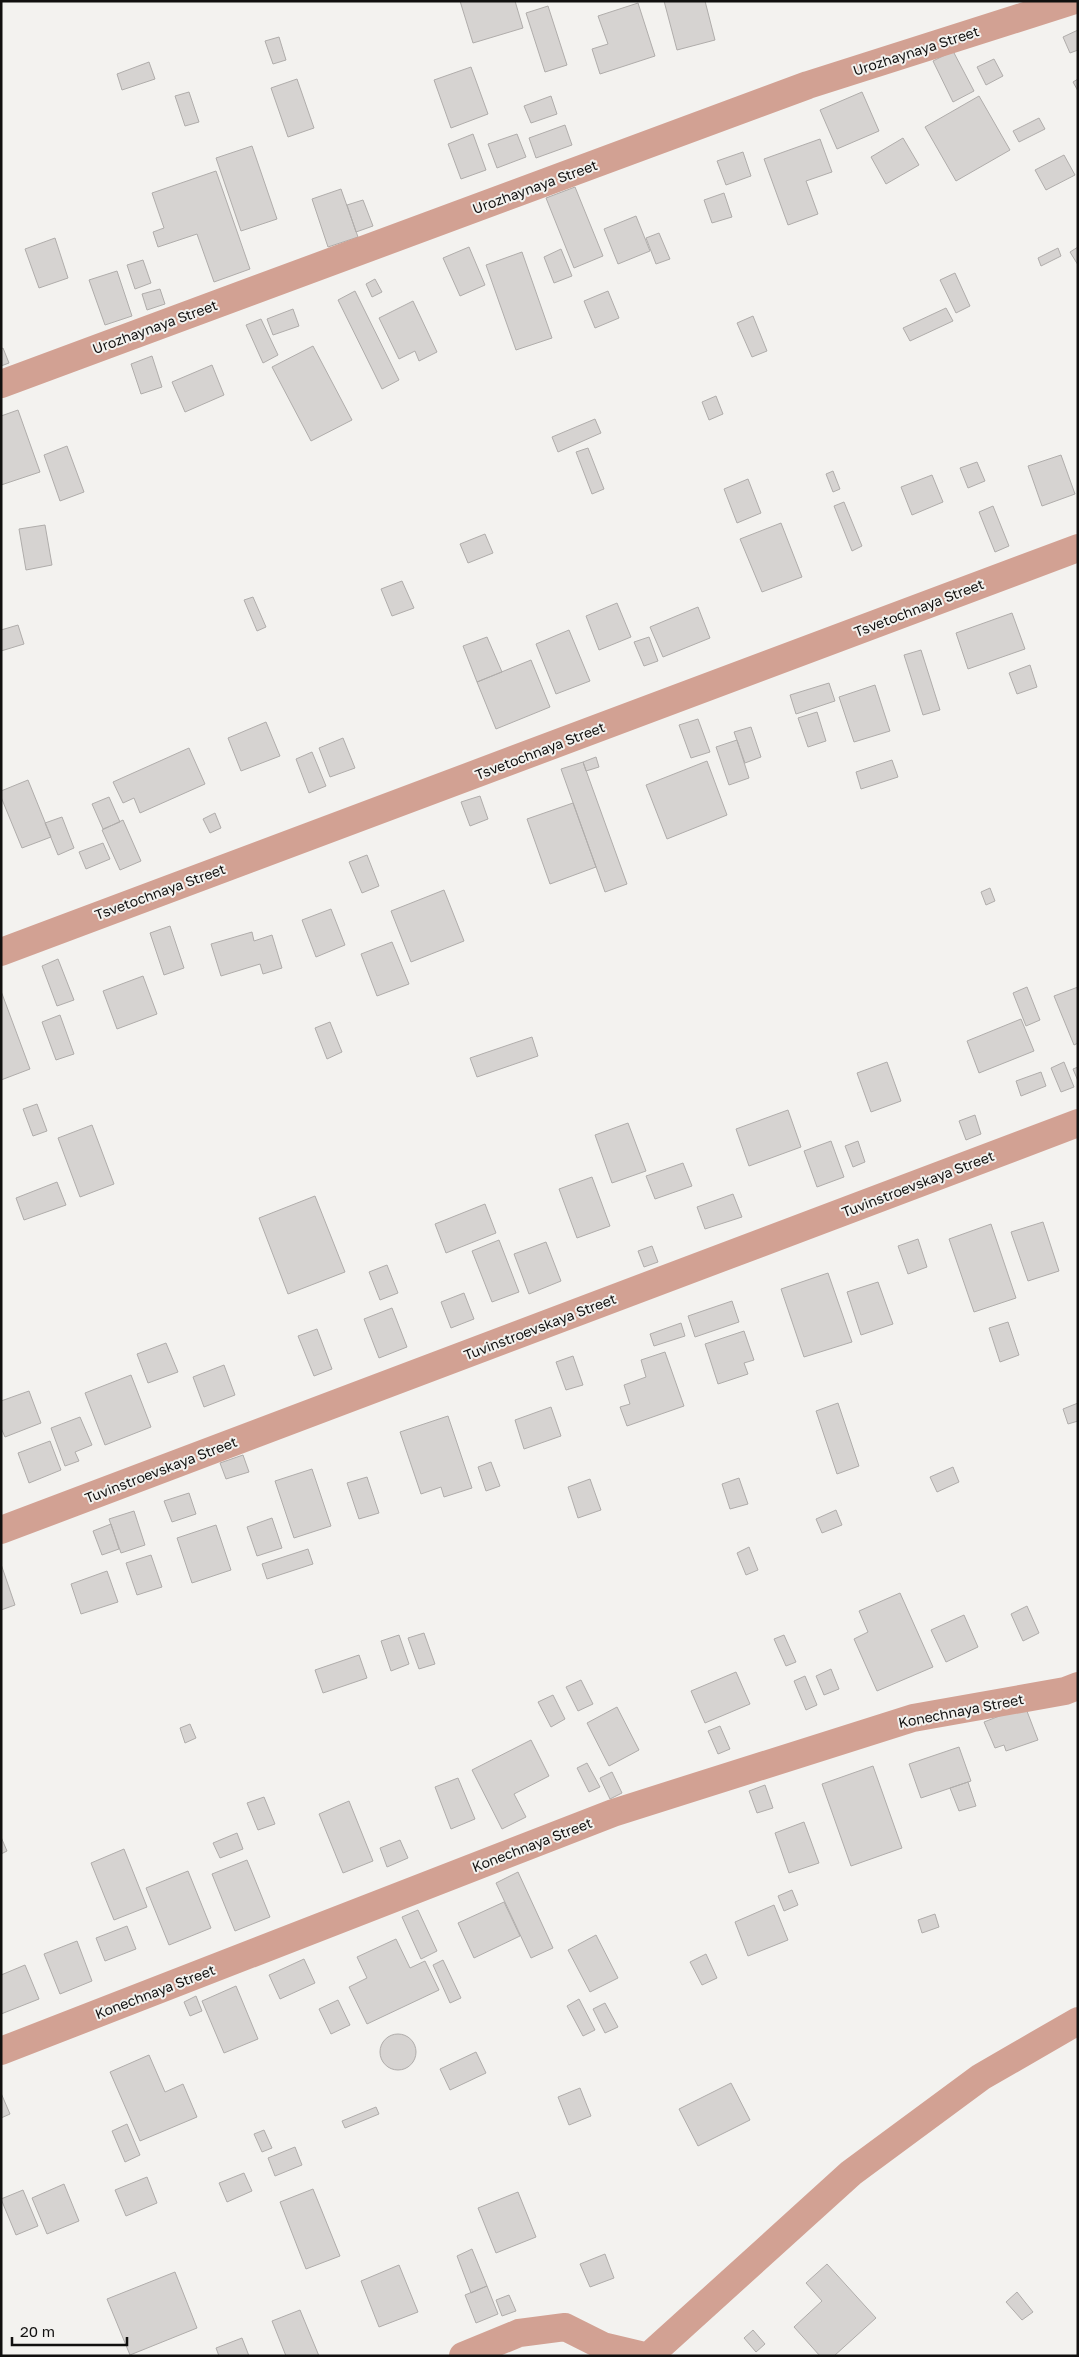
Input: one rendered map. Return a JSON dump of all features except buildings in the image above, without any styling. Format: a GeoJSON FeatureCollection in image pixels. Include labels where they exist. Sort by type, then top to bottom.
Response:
{"type":"FeatureCollection","features":[{"type":"Feature","properties":{"kind":"street","name":"Urozhaynaya Street"},"geometry":{"type":"LineString","coordinates":[[1,384],[808,85],[1072,1]]}},
{"type":"Feature","properties":{"kind":"street","name":"Tsvetochnaya Street"},"geometry":{"type":"LineString","coordinates":[[1,952],[1078,548]]}},
{"type":"Feature","properties":{"kind":"street","name":"Tuvinstroevskaya Street"},"geometry":{"type":"LineString","coordinates":[[1,1530],[1078,1123]]}},
{"type":"Feature","properties":{"kind":"street","name":"Konechnaya Street"},"geometry":{"type":"LineString","coordinates":[[1,2051],[613,1814],[913,1718],[1065,1691],[1078,1686]]}},
{"type":"Feature","properties":{"kind":"street"},"geometry":{"type":"LineString","coordinates":[[649,2356],[850,2173],[981,2078],[1078,2021]]}},
{"type":"Feature","properties":{"kind":"street"},"geometry":{"type":"LineString","coordinates":[[463,2356],[519,2333],[566,2326],[604,2346],[644,2356]]}}]}
